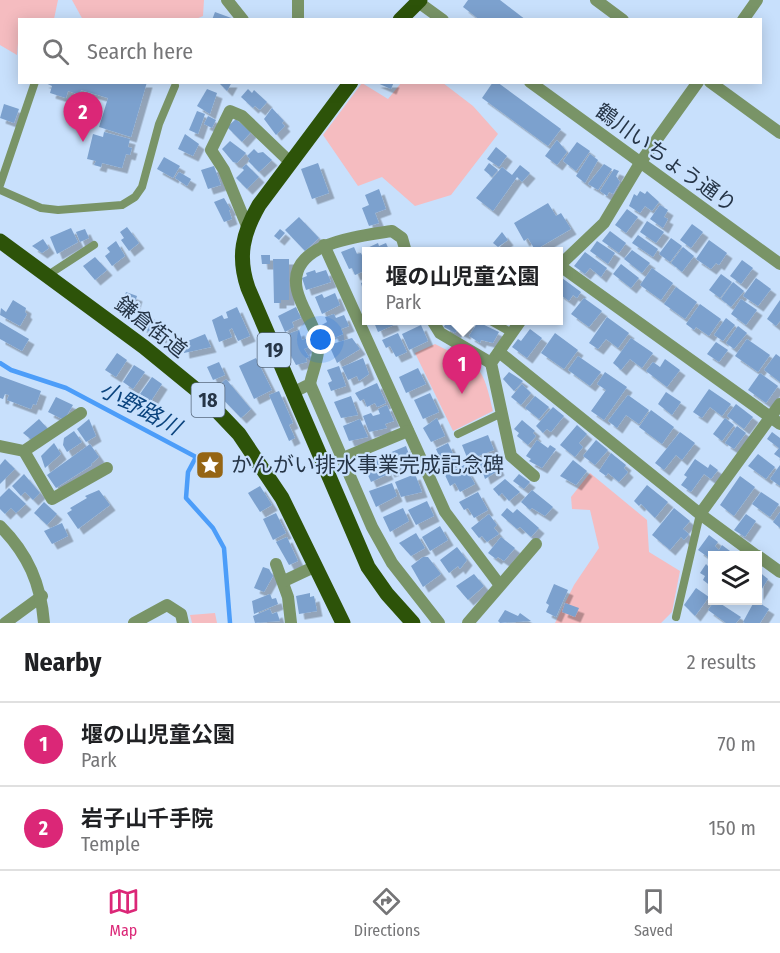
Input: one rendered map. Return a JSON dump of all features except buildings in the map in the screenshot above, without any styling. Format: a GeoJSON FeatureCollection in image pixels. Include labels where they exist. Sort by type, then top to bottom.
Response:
{"type":"FeatureCollection","features":[{"type":"Feature","properties":{"kind":"main road"},"geometry":{"type":"LineString","coordinates":[[402,18],[417,1]]}},
{"type":"Feature","properties":{"kind":"main road","name":"19"},"geometry":{"type":"LineString","coordinates":[[350,84],[247,226],[241,258],[243,274],[368,567],[387,594],[413,623]]}},
{"type":"Feature","properties":{"kind":"main road","name":"鎌倉街道"},"geometry":{"type":"LineString","coordinates":[[0,241],[48,275],[199,392],[239,434],[282,498],[343,623]]}},
{"type":"Feature","properties":{"kind":"street"},"geometry":{"type":"LineString","coordinates":[[227,0],[241,18]]}},
{"type":"Feature","properties":{"kind":"street"},"geometry":{"type":"LineString","coordinates":[[298,0],[298,18]]}},
{"type":"Feature","properties":{"kind":"street"},"geometry":{"type":"LineString","coordinates":[[596,0],[620,18]]}},
{"type":"Feature","properties":{"kind":"street"},"geometry":{"type":"LineString","coordinates":[[744,18],[758,0]]}},
{"type":"Feature","properties":{"kind":"street"},"geometry":{"type":"LineString","coordinates":[[417,1],[440,18]]}},
{"type":"Feature","properties":{"kind":"street","name":"鶴川いちょう通り"},"geometry":{"type":"LineString","coordinates":[[533,84],[780,264]]}},
{"type":"Feature","properties":{"kind":"street"},"geometry":{"type":"LineString","coordinates":[[563,263],[604,224],[640,163],[697,84]]}},
{"type":"Feature","properties":{"kind":"street"},"geometry":{"type":"LineString","coordinates":[[713,84],[780,133]]}},
{"type":"Feature","properties":{"kind":"street"},"geometry":{"type":"LineString","coordinates":[[247,226],[224,170],[211,150],[230,111],[242,116],[291,162]]}},
{"type":"Feature","properties":{"kind":"street"},"geometry":{"type":"LineString","coordinates":[[405,247],[402,238],[392,231],[324,245],[307,259],[296,278],[297,291],[315,332],[318,352],[310,384],[372,526],[392,563],[440,623]]}},
{"type":"Feature","properties":{"kind":"street"},"geometry":{"type":"LineString","coordinates":[[324,245],[445,512],[499,584]]}},
{"type":"Feature","properties":{"kind":"street"},"geometry":{"type":"LineString","coordinates":[[563,270],[775,421]]}},
{"type":"Feature","properties":{"kind":"street"},"geometry":{"type":"LineString","coordinates":[[435,325],[440,333],[491,363],[511,456],[534,476]]}},
{"type":"Feature","properties":{"kind":"street"},"geometry":{"type":"LineString","coordinates":[[491,363],[517,325]]}},
{"type":"Feature","properties":{"kind":"street"},"geometry":{"type":"LineString","coordinates":[[499,352],[700,514],[750,551]]}},
{"type":"Feature","properties":{"kind":"street"},"geometry":{"type":"LineString","coordinates":[[292,393],[310,384]]}},
{"type":"Feature","properties":{"kind":"street"},"geometry":{"type":"LineString","coordinates":[[700,514],[775,421],[780,404]]}},
{"type":"Feature","properties":{"kind":"street"},"geometry":{"type":"LineString","coordinates":[[0,446],[24,451],[81,413]]}},
{"type":"Feature","properties":{"kind":"street"},"geometry":{"type":"LineString","coordinates":[[342,458],[408,431]]}},
{"type":"Feature","properties":{"kind":"street"},"geometry":{"type":"LineString","coordinates":[[24,451],[52,499],[107,468]]}},
{"type":"Feature","properties":{"kind":"street"},"geometry":{"type":"LineString","coordinates":[[0,526],[23,554],[37,579],[42,596],[44,623]]}},
{"type":"Feature","properties":{"kind":"street"},"geometry":{"type":"LineString","coordinates":[[468,623],[499,584],[536,544]]}},
{"type":"Feature","properties":{"kind":"street"},"geometry":{"type":"LineString","coordinates":[[762,559],[780,572]]}},
{"type":"Feature","properties":{"kind":"street"},"geometry":{"type":"LineString","coordinates":[[276,564],[284,580],[291,623]]}},
{"type":"Feature","properties":{"kind":"street"},"geometry":{"type":"LineString","coordinates":[[284,580],[316,566]]}},
{"type":"Feature","properties":{"kind":"street"},"geometry":{"type":"LineString","coordinates":[[5,623],[42,596]]}},
{"type":"Feature","properties":{"kind":"street"},"geometry":{"type":"LineString","coordinates":[[134,623],[166,605],[181,614],[183,623]]}},
{"type":"Feature","properties":{"kind":"lane"},"geometry":{"type":"LineString","coordinates":[[0,185],[34,84]]}},
{"type":"Feature","properties":{"kind":"lane"},"geometry":{"type":"LineString","coordinates":[[0,190],[41,208],[58,210],[122,206],[135,197],[142,188],[159,124],[175,86]]}},
{"type":"Feature","properties":{"kind":"lane"},"geometry":{"type":"LineString","coordinates":[[48,275],[94,245]]}},
{"type":"Feature","properties":{"kind":"lane"},"geometry":{"type":"LineString","coordinates":[[497,325],[512,333]]}},
{"type":"Feature","properties":{"kind":"lane"},"geometry":{"type":"LineString","coordinates":[[458,434],[502,413]]}},
{"type":"Feature","properties":{"kind":"lane"},"geometry":{"type":"LineString","coordinates":[[676,617],[700,514]]}},
{"type":"Feature","properties":{"kind":"shaded area"},"geometry":{"type":"Polygon","coordinates":[[[0,0],[58,0],[54,18],[18,18],[17,55],[0,45],[0,0]]]}},
{"type":"Feature","properties":{"kind":"shaded area"},"geometry":{"type":"Polygon","coordinates":[[[72,0],[204,0],[203,16],[198,18],[82,18],[72,0]]]}},
{"type":"Feature","properties":{"kind":"shaded area"},"geometry":{"type":"Polygon","coordinates":[[[361,84],[388,99],[400,84],[444,84],[473,106],[498,134],[451,195],[415,206],[382,177],[358,186],[323,135],[361,84]]]}},
{"type":"Feature","properties":{"kind":"shaded area"},"geometry":{"type":"Polygon","coordinates":[[[435,344],[476,367],[485,383],[493,411],[453,431],[415,353],[435,344]]]}},
{"type":"Feature","properties":{"kind":"shaded area"},"geometry":{"type":"Polygon","coordinates":[[[590,473],[647,520],[649,552],[680,571],[672,612],[661,623],[555,623],[574,585],[599,548],[590,510],[572,509],[571,497],[590,473]]]}},
{"type":"Feature","properties":{"kind":"shaded area"},"geometry":{"type":"Polygon","coordinates":[[[215,613],[217,623],[192,623],[190,615],[215,613]]]}},
{"type":"Feature","properties":{"kind":"waterway","name":"小野路川"},"geometry":{"type":"LineString","coordinates":[[0,363],[11,370],[66,388],[196,457],[188,472],[186,498],[213,528],[224,548],[230,623]]}},
{"type":"Feature","properties":{"kind":"place","name":"岩子山千手院"},"geometry":{"type":"Point","coordinates":[83,142]}},
{"type":"Feature","properties":{"kind":"place","name":"堰の山児童公園"},"geometry":{"type":"Point","coordinates":[462,394]}},
{"type":"Feature","properties":{"kind":"place","name":"かんがい排水事業完成記念碑"},"geometry":{"type":"Point","coordinates":[210,465]}}]}
